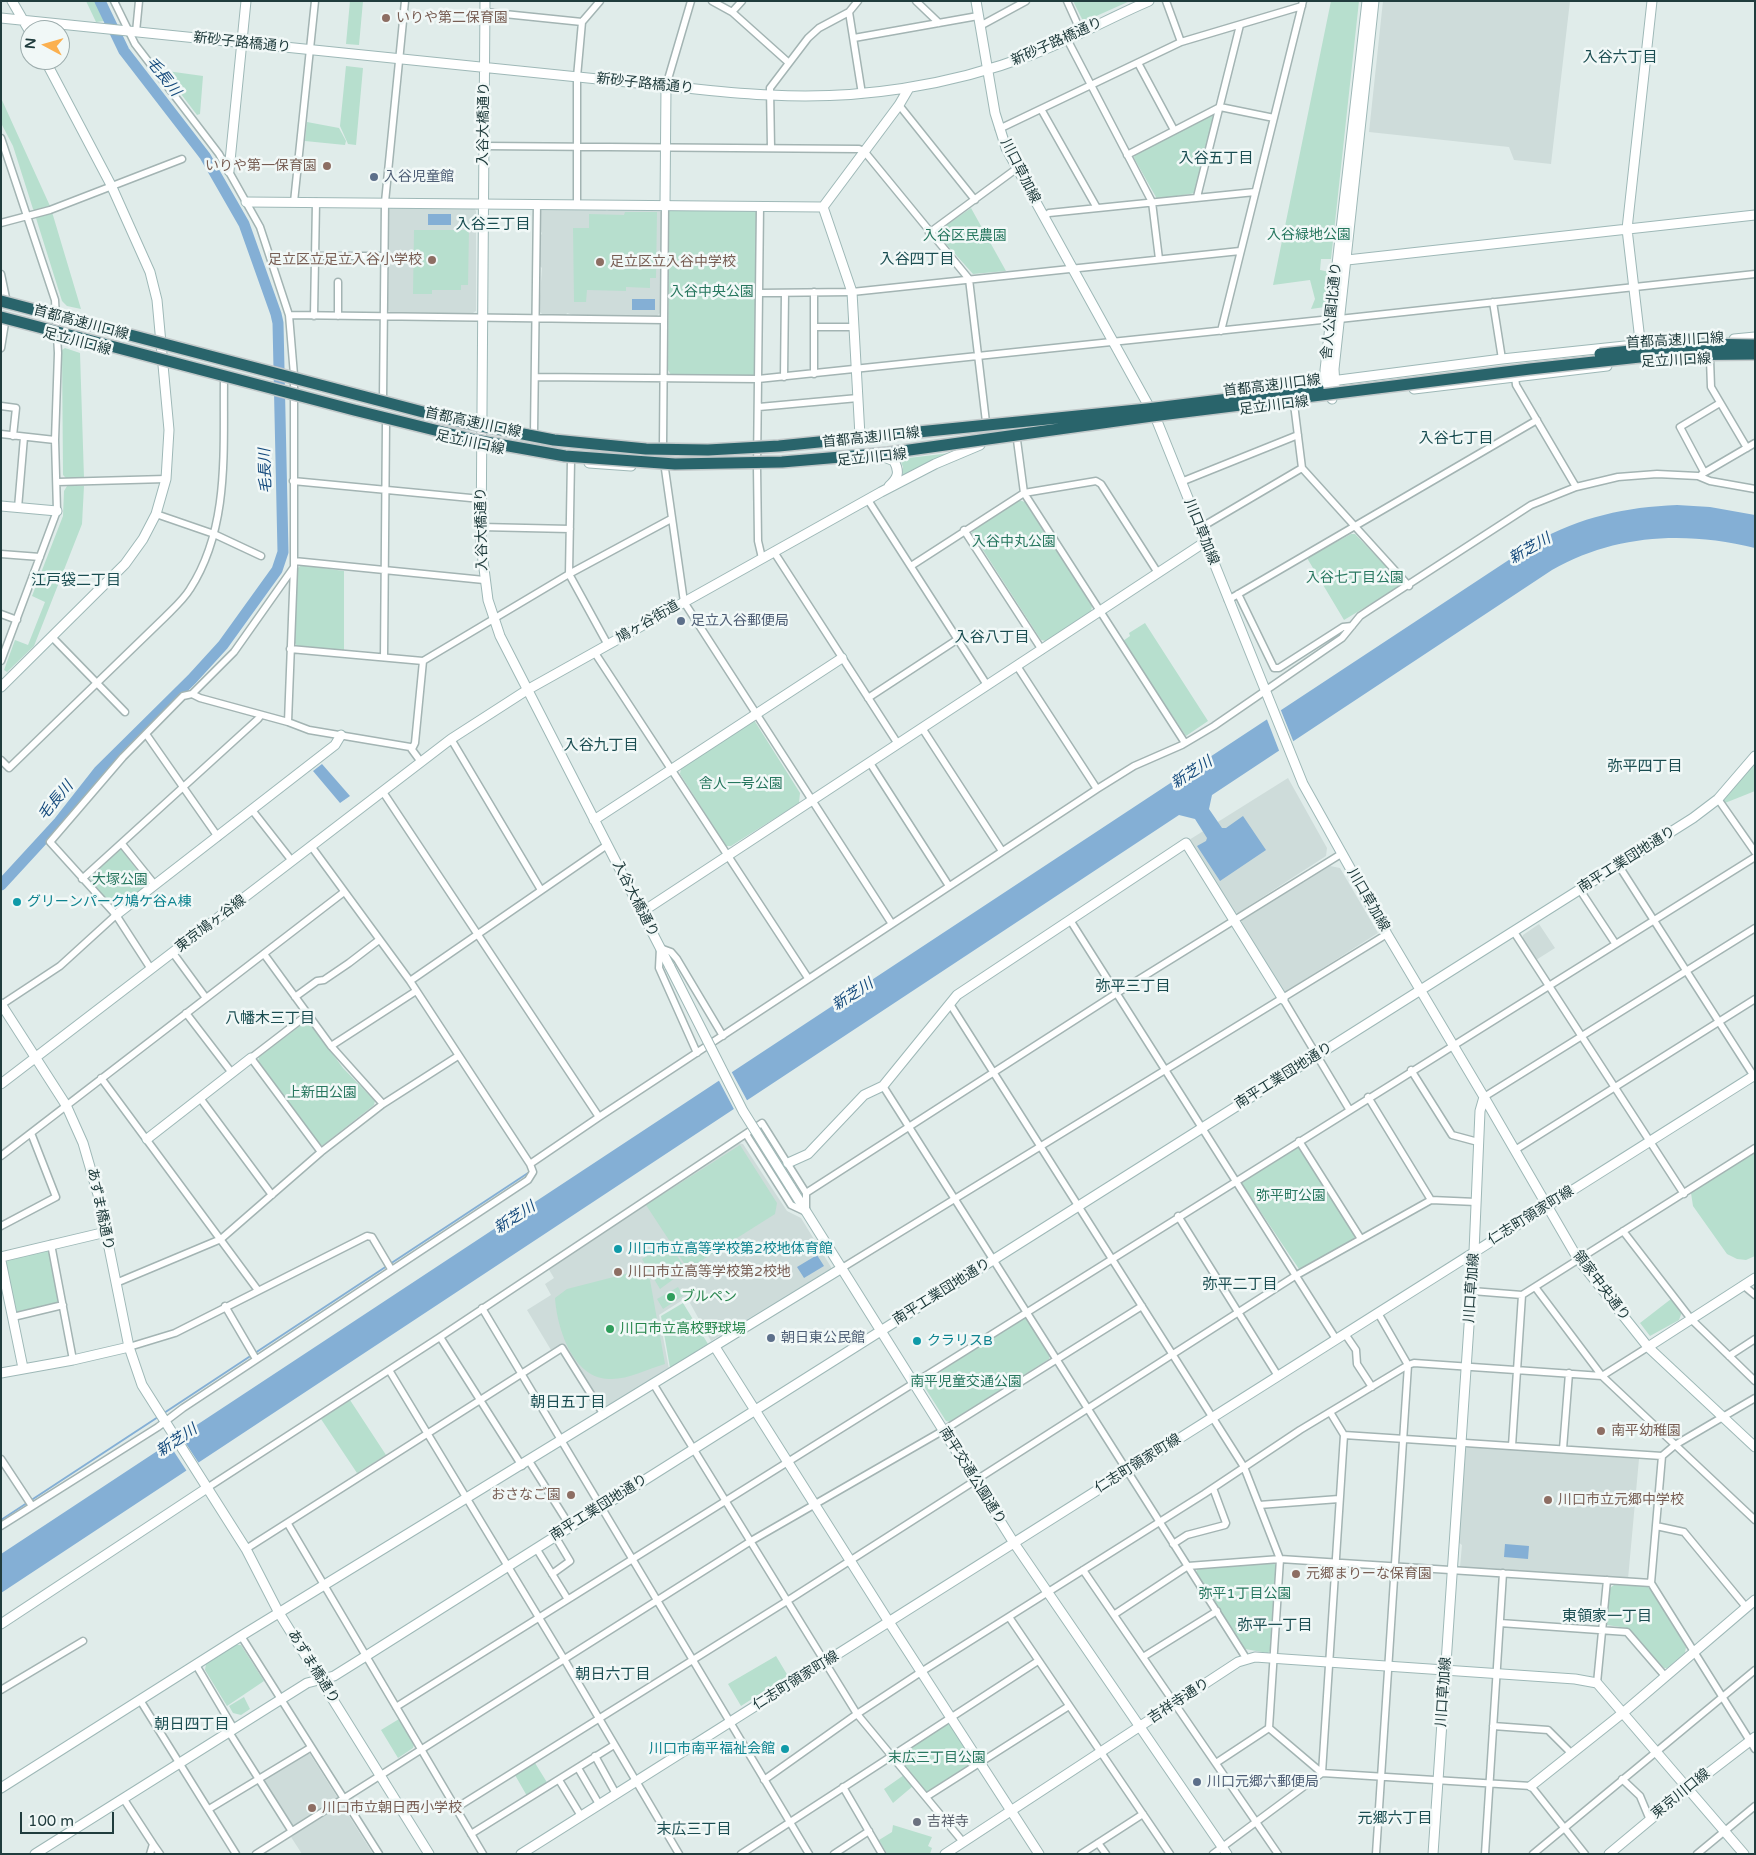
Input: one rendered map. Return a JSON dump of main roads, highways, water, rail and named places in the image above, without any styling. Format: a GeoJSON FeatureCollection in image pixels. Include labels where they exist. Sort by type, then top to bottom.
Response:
{"type":"FeatureCollection","features":[{"type":"Feature","properties":{"kind":"highway","name":"首都高速川口線"},"geometry":{"type":"LineString","coordinates":[[2,301],[461,422],[511,432],[606,446],[675,450],[779,446],[1147,409],[1657,347],[1701,344],[1755,345]]}},
{"type":"Feature","properties":{"kind":"highway","name":"首都高速川口線"},"geometry":{"type":"LineString","coordinates":[[2,321],[475,440],[565,456],[675,464],[773,462],[888,453],[1171,414],[1559,366],[1658,355],[1755,354]]}},
{"type":"Feature","properties":{"kind":"highway"},"geometry":{"type":"LineString","coordinates":[[354,410],[461,433],[565,450],[668,458],[781,457],[1006,430],[780,452],[727,454],[675,450]]}},
{"type":"Feature","properties":{"kind":"water"},"geometry":{"type":"Polygon","coordinates":[[[428,214],[451,214],[451,225],[428,225],[428,214]]]}},
{"type":"Feature","properties":{"kind":"water"},"geometry":{"type":"Polygon","coordinates":[[[632,299],[655,299],[655,310],[632,310],[632,299]]]}},
{"type":"Feature","properties":{"kind":"water","name":"新芝川"},"geometry":{"type":"Polygon","coordinates":[[[1677,505],[1710,507],[1755,515],[1755,548],[1703,539],[1651,539],[1601,549],[1576,558],[1552,570],[1212,795],[1209,809],[1222,828],[1226,828],[1243,816],[1266,850],[1220,881],[1197,846],[1206,841],[1207,838],[1195,819],[1179,815],[1,1593],[1,1554],[1536,542],[1569,526],[1604,515],[1640,508],[1677,505]]]}},
{"type":"Feature","properties":{"kind":"water"},"geometry":{"type":"Polygon","coordinates":[[[322,764],[350,796],[340,803],[313,771],[322,764]]]}},
{"type":"Feature","properties":{"kind":"water"},"geometry":{"type":"Polygon","coordinates":[[[817,1255],[824,1266],[804,1278],[797,1267],[817,1255]]]}},
{"type":"Feature","properties":{"kind":"water"},"geometry":{"type":"Polygon","coordinates":[[[1505,1544],[1529,1546],[1528,1559],[1504,1557],[1505,1544]]]}},
{"type":"Feature","properties":{"kind":"waterway","name":"毛長川"},"geometry":{"type":"LineString","coordinates":[[1,885],[59,822],[99,771],[192,679],[223,645],[277,570],[283,552],[278,323],[276,314],[244,224],[205,156],[124,51],[100,1]]}},
{"type":"Feature","properties":{"kind":"waterway"},"geometry":{"type":"LineString","coordinates":[[164,1413],[528,1173]]}},
{"type":"Feature","properties":{"kind":"waterway"},"geometry":{"type":"LineString","coordinates":[[1,1520],[158,1417]]}},
{"type":"Feature","properties":{"kind":"place","name":"いりや第二保育園"},"geometry":{"type":"Point","coordinates":[386,18]}},
{"type":"Feature","properties":{"kind":"place","name":"いりや第一保育園"},"geometry":{"type":"Point","coordinates":[327,166]}},
{"type":"Feature","properties":{"kind":"place","name":"入谷児童館"},"geometry":{"type":"Point","coordinates":[374,177]}},
{"type":"Feature","properties":{"kind":"place","name":"足立区立足立入谷小学校"},"geometry":{"type":"Point","coordinates":[432,260]}},
{"type":"Feature","properties":{"kind":"place","name":"足立区立入谷中学校"},"geometry":{"type":"Point","coordinates":[600,262]}},
{"type":"Feature","properties":{"kind":"place","name":"足立入谷郵便局"},"geometry":{"type":"Point","coordinates":[681,621]}},
{"type":"Feature","properties":{"kind":"place","name":"グリーンパーク鳩ケ谷A棟"},"geometry":{"type":"Point","coordinates":[17,902]}},
{"type":"Feature","properties":{"kind":"place","name":"川口市立高等学校第2校地体育館"},"geometry":{"type":"Point","coordinates":[618,1249]}},
{"type":"Feature","properties":{"kind":"place","name":"川口市立高等学校第2校地"},"geometry":{"type":"Point","coordinates":[618,1272]}},
{"type":"Feature","properties":{"kind":"place","name":"ブルペン"},"geometry":{"type":"Point","coordinates":[671,1297]}},
{"type":"Feature","properties":{"kind":"place","name":"川口市立高校野球場"},"geometry":{"type":"Point","coordinates":[610,1329]}},
{"type":"Feature","properties":{"kind":"place","name":"朝日東公民館"},"geometry":{"type":"Point","coordinates":[771,1338]}},
{"type":"Feature","properties":{"kind":"place","name":"クラリスB"},"geometry":{"type":"Point","coordinates":[917,1341]}},
{"type":"Feature","properties":{"kind":"place","name":"南平幼稚園"},"geometry":{"type":"Point","coordinates":[1601,1431]}},
{"type":"Feature","properties":{"kind":"place","name":"おさなご園"},"geometry":{"type":"Point","coordinates":[571,1495]}},
{"type":"Feature","properties":{"kind":"place","name":"川口市立元郷中学校"},"geometry":{"type":"Point","coordinates":[1548,1500]}},
{"type":"Feature","properties":{"kind":"place","name":"元郷まりーな保育園"},"geometry":{"type":"Point","coordinates":[1296,1574]}},
{"type":"Feature","properties":{"kind":"place","name":"川口市南平福祉会館"},"geometry":{"type":"Point","coordinates":[785,1749]}},
{"type":"Feature","properties":{"kind":"place","name":"川口元郷六郵便局"},"geometry":{"type":"Point","coordinates":[1197,1782]}},
{"type":"Feature","properties":{"kind":"place","name":"川口市立朝日西小学校"},"geometry":{"type":"Point","coordinates":[312,1808]}},
{"type":"Feature","properties":{"kind":"place","name":"吉祥寺"},"geometry":{"type":"Point","coordinates":[917,1822]}},
{"type":"Feature","properties":{"kind":"district","name":"入谷六丁目"},"geometry":{"type":"Point","coordinates":[1620,58]}},
{"type":"Feature","properties":{"kind":"district","name":"入谷五丁目"},"geometry":{"type":"Point","coordinates":[1216,159]}},
{"type":"Feature","properties":{"kind":"district","name":"入谷三丁目"},"geometry":{"type":"Point","coordinates":[493,225]}},
{"type":"Feature","properties":{"kind":"district","name":"入谷四丁目"},"geometry":{"type":"Point","coordinates":[917,260]}},
{"type":"Feature","properties":{"kind":"district","name":"入谷七丁目"},"geometry":{"type":"Point","coordinates":[1456,439]}},
{"type":"Feature","properties":{"kind":"district","name":"江戸袋二丁目"},"geometry":{"type":"Point","coordinates":[76,581]}},
{"type":"Feature","properties":{"kind":"district","name":"入谷八丁目"},"geometry":{"type":"Point","coordinates":[992,638]}},
{"type":"Feature","properties":{"kind":"district","name":"入谷九丁目"},"geometry":{"type":"Point","coordinates":[601,746]}},
{"type":"Feature","properties":{"kind":"district","name":"弥平四丁目"},"geometry":{"type":"Point","coordinates":[1645,767]}},
{"type":"Feature","properties":{"kind":"district","name":"弥平三丁目"},"geometry":{"type":"Point","coordinates":[1133,987]}},
{"type":"Feature","properties":{"kind":"district","name":"八幡木三丁目"},"geometry":{"type":"Point","coordinates":[270,1019]}},
{"type":"Feature","properties":{"kind":"district","name":"弥平二丁目"},"geometry":{"type":"Point","coordinates":[1240,1285]}},
{"type":"Feature","properties":{"kind":"district","name":"朝日五丁目"},"geometry":{"type":"Point","coordinates":[568,1403]}},
{"type":"Feature","properties":{"kind":"district","name":"東領家一丁目"},"geometry":{"type":"Point","coordinates":[1607,1617]}},
{"type":"Feature","properties":{"kind":"district","name":"弥平一丁目"},"geometry":{"type":"Point","coordinates":[1275,1626]}},
{"type":"Feature","properties":{"kind":"district","name":"朝日六丁目"},"geometry":{"type":"Point","coordinates":[613,1675]}},
{"type":"Feature","properties":{"kind":"district","name":"朝日四丁目"},"geometry":{"type":"Point","coordinates":[192,1725]}},
{"type":"Feature","properties":{"kind":"district","name":"元郷六丁目"},"geometry":{"type":"Point","coordinates":[1395,1819]}},
{"type":"Feature","properties":{"kind":"district","name":"末広三丁目"},"geometry":{"type":"Point","coordinates":[694,1830]}},
{"type":"Feature","properties":{"kind":"park label","name":"入谷緑地公園"},"geometry":{"type":"Point","coordinates":[1309,235]}},
{"type":"Feature","properties":{"kind":"park label","name":"入谷区民農園"},"geometry":{"type":"Point","coordinates":[965,236]}},
{"type":"Feature","properties":{"kind":"park label","name":"入谷中央公園"},"geometry":{"type":"Point","coordinates":[712,292]}},
{"type":"Feature","properties":{"kind":"park label","name":"入谷中丸公園"},"geometry":{"type":"Point","coordinates":[1014,542]}},
{"type":"Feature","properties":{"kind":"park label","name":"入谷七丁目公園"},"geometry":{"type":"Point","coordinates":[1355,578]}},
{"type":"Feature","properties":{"kind":"park label","name":"舎人一号公園"},"geometry":{"type":"Point","coordinates":[741,784]}},
{"type":"Feature","properties":{"kind":"park label","name":"大塚公園"},"geometry":{"type":"Point","coordinates":[120,880]}},
{"type":"Feature","properties":{"kind":"park label","name":"上新田公園"},"geometry":{"type":"Point","coordinates":[322,1093]}},
{"type":"Feature","properties":{"kind":"park label","name":"弥平町公園"},"geometry":{"type":"Point","coordinates":[1291,1196]}},
{"type":"Feature","properties":{"kind":"park label","name":"南平児童交通公園"},"geometry":{"type":"Point","coordinates":[966,1382]}},
{"type":"Feature","properties":{"kind":"park label","name":"弥平1丁目公園"},"geometry":{"type":"Point","coordinates":[1245,1594]}},
{"type":"Feature","properties":{"kind":"park label","name":"末広三丁目公園"},"geometry":{"type":"Point","coordinates":[937,1758]}}]}
